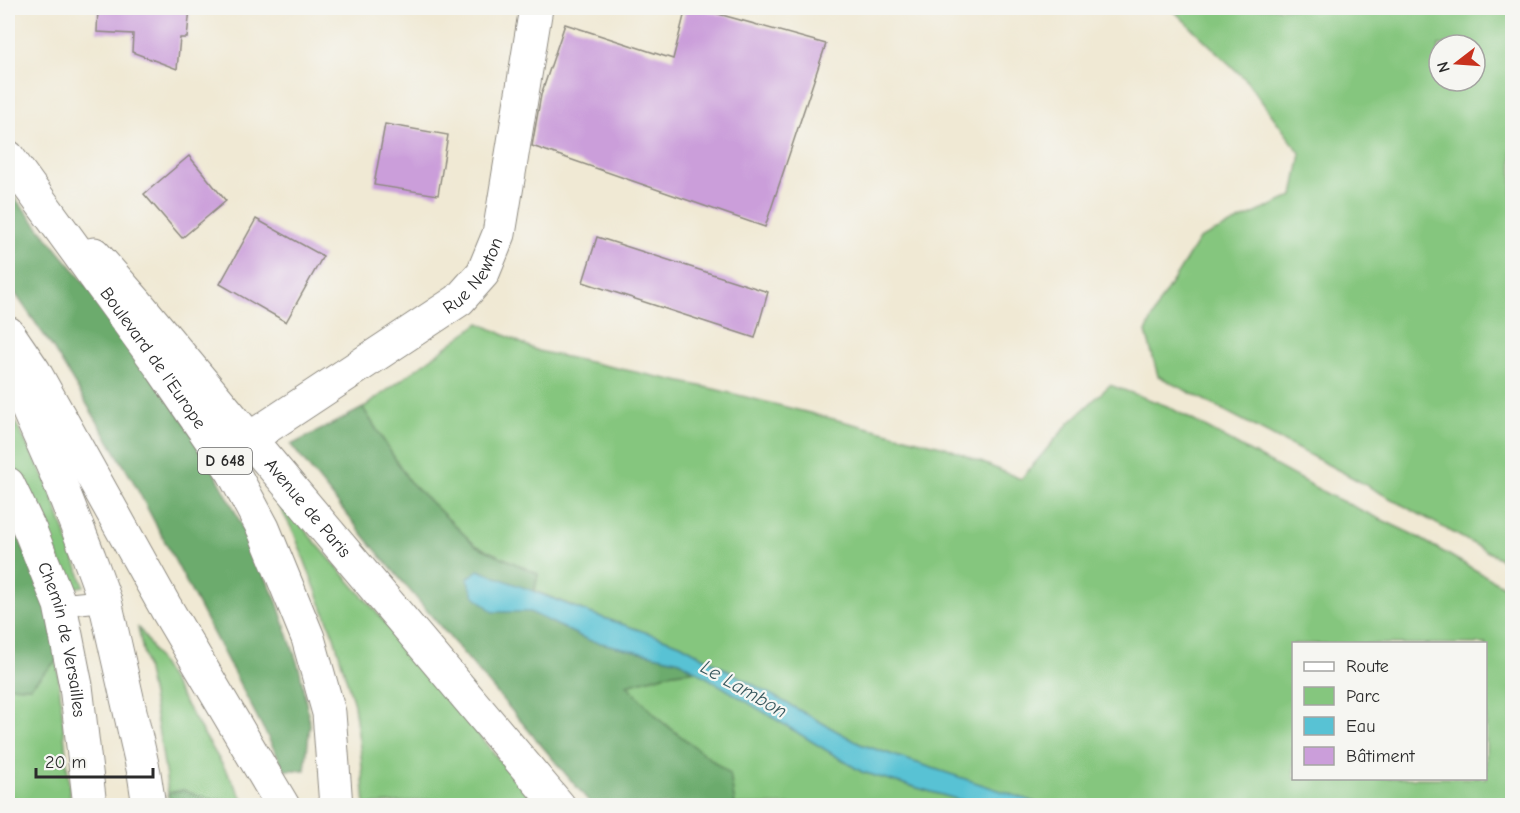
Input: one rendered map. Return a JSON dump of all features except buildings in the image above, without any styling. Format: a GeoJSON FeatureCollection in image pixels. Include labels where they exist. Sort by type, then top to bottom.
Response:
{"type":"FeatureCollection","features":[{"type":"Feature","properties":{"kind":"main road","name":"Rue Newton"},"geometry":{"type":"LineString","coordinates":[[248,437],[261,431],[459,300],[483,273],[499,234],[536,8]]}},
{"type":"Feature","properties":{"kind":"main road","name":"Avenue de Paris"},"geometry":{"type":"LineString","coordinates":[[10,160],[136,302],[559,806]]}},
{"type":"Feature","properties":{"kind":"main road","name":"Boulevard de l'Europe"},"geometry":{"type":"LineString","coordinates":[[10,160],[168,377],[233,472],[263,528],[308,638],[329,713],[336,806]]}},
{"type":"Feature","properties":{"kind":"main road"},"geometry":{"type":"LineString","coordinates":[[8,333],[34,371],[166,608],[283,806]]}},
{"type":"Feature","properties":{"kind":"main road"},"geometry":{"type":"LineString","coordinates":[[8,367],[56,473],[105,601],[144,773],[148,806]]}},
{"type":"Feature","properties":{"kind":"main road","name":"Chemin de Versailles"},"geometry":{"type":"LineString","coordinates":[[8,484],[30,530],[75,603],[76,686],[90,806]]}},
{"type":"Feature","properties":{"kind":"green space"},"geometry":{"type":"Polygon","coordinates":[[[1171,8],[1512,8],[1512,565],[1342,472],[1158,376],[1146,332],[1159,303],[1199,239],[1293,196],[1301,154],[1245,79],[1171,8]]]}},
{"type":"Feature","properties":{"kind":"green space"},"geometry":{"type":"Polygon","coordinates":[[[8,190],[109,312],[199,443],[233,507],[277,602],[300,671],[310,724],[305,770],[285,770],[132,479],[53,348],[8,283],[8,190]]]}},
{"type":"Feature","properties":{"kind":"green space"},"geometry":{"type":"Polygon","coordinates":[[[479,323],[538,351],[714,389],[945,447],[1021,479],[1070,422],[1110,385],[1167,406],[1329,495],[1414,535],[1512,591],[1512,805],[1043,805],[860,744],[680,644],[595,615],[535,591],[538,574],[475,545],[409,481],[363,408],[479,323]]]}},
{"type":"Feature","properties":{"kind":"green space"},"geometry":{"type":"Polygon","coordinates":[[[363,408],[409,481],[475,545],[538,574],[530,612],[588,640],[680,661],[696,670],[667,674],[627,685],[661,721],[730,774],[735,805],[592,805],[373,547],[291,445],[363,408]]]}},
{"type":"Feature","properties":{"kind":"green space"},"geometry":{"type":"Polygon","coordinates":[[[8,409],[47,482],[84,586],[74,588],[70,585],[57,554],[8,457],[8,409]]]}},
{"type":"Feature","properties":{"kind":"green space"},"geometry":{"type":"Polygon","coordinates":[[[259,469],[308,534],[373,608],[537,805],[502,805],[471,800],[428,800],[365,805],[354,705],[334,637],[294,533],[259,469]]]}},
{"type":"Feature","properties":{"kind":"green space"},"geometry":{"type":"Polygon","coordinates":[[[8,511],[50,612],[57,660],[30,687],[8,686],[8,511]]]}},
{"type":"Feature","properties":{"kind":"green space"},"geometry":{"type":"Polygon","coordinates":[[[138,628],[245,802],[204,798],[183,790],[168,793],[155,710],[138,628]]]}},
{"type":"Feature","properties":{"kind":"green space"},"geometry":{"type":"Polygon","coordinates":[[[57,660],[71,805],[8,805],[8,686],[30,687],[57,660]]]}},
{"type":"Feature","properties":{"kind":"green space"},"geometry":{"type":"Polygon","coordinates":[[[696,670],[862,772],[977,805],[735,805],[730,774],[661,721],[626,685],[667,674],[696,670]]]}},
{"type":"Feature","properties":{"kind":"green space"},"geometry":{"type":"Polygon","coordinates":[[[183,790],[204,798],[245,802],[247,805],[169,805],[168,793],[183,790]]]}},
{"type":"Feature","properties":{"kind":"water","name":"Le Lambon"},"geometry":{"type":"Polygon","coordinates":[[[478,570],[595,615],[680,644],[860,744],[1043,805],[977,805],[862,772],[680,661],[588,640],[530,612],[493,612],[474,595],[467,579],[478,570]]]}}]}
